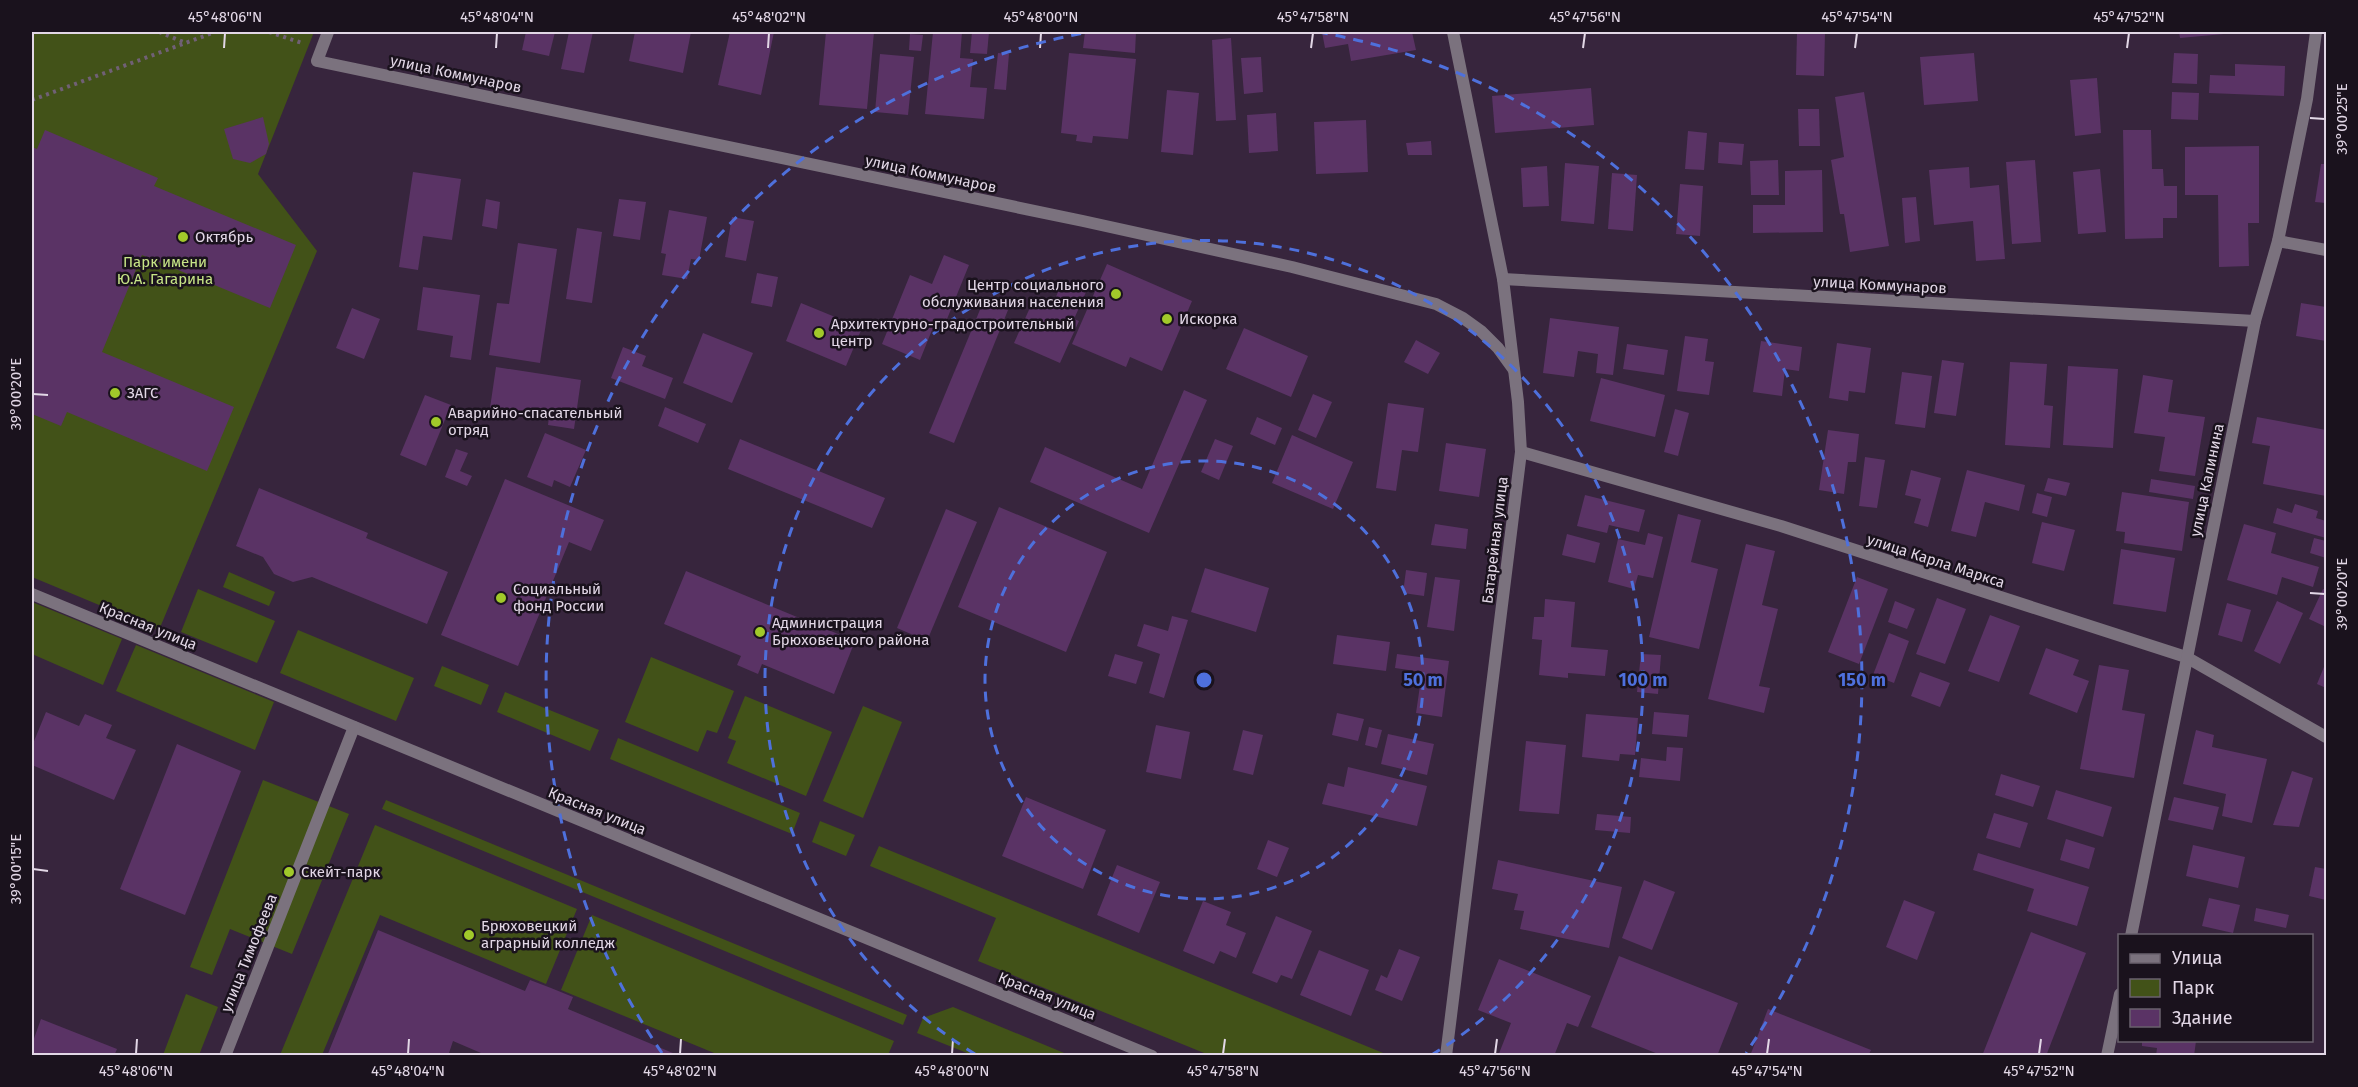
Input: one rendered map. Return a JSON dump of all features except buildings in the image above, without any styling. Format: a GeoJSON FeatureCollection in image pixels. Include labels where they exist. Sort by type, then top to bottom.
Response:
{"type":"FeatureCollection","features":[{"type":"Feature","properties":{"kind":"street"},"geometry":{"type":"LineString","coordinates":[[319,55],[328,32]]}},
{"type":"Feature","properties":{"kind":"street","name":"Батарейная улица"},"geometry":{"type":"LineString","coordinates":[[1446,1056],[1521,452],[1503,279],[1453,32]]}},
{"type":"Feature","properties":{"kind":"street","name":"улица Калинина"},"geometry":{"type":"LineString","coordinates":[[2131,934],[2255,321],[2278,241],[2307,99],[2316,32]]}},
{"type":"Feature","properties":{"kind":"street","name":"улица Коммунаров"},"geometry":{"type":"LineString","coordinates":[[319,55],[1083,221],[1314,273],[1436,304],[1463,318],[1481,331],[1498,348],[1514,370]]}},
{"type":"Feature","properties":{"kind":"street"},"geometry":{"type":"LineString","coordinates":[[2278,241],[2326,250]]}},
{"type":"Feature","properties":{"kind":"street","name":"улица Коммунаров"},"geometry":{"type":"LineString","coordinates":[[1503,279],[2255,321]]}},
{"type":"Feature","properties":{"kind":"street","name":"улица Карла Маркса"},"geometry":{"type":"LineString","coordinates":[[1521,452],[1781,526],[2186,657],[2326,737]]}},
{"type":"Feature","properties":{"kind":"street","name":"Красная улица"},"geometry":{"type":"LineString","coordinates":[[32,594],[1152,1056]]}},
{"type":"Feature","properties":{"kind":"street","name":"улица Тимофеева"},"geometry":{"type":"LineString","coordinates":[[225,1056],[354,727]]}},
{"type":"Feature","properties":{"kind":"street"},"geometry":{"type":"LineString","coordinates":[[2107,1056],[2118,1004]]}},
{"type":"Feature","properties":{"kind":"path"},"geometry":{"type":"LineString","coordinates":[[159,32],[186,43]]}},
{"type":"Feature","properties":{"kind":"path"},"geometry":{"type":"LineString","coordinates":[[32,100],[215,32]]}},
{"type":"Feature","properties":{"kind":"path"},"geometry":{"type":"LineString","coordinates":[[269,32],[287,38],[319,55]]}},
{"type":"Feature","properties":{"kind":"path"},"geometry":{"type":"LineString","coordinates":[[283,32],[287,38]]}},
{"type":"Feature","properties":{"kind":"green space","name":"Парк имени Ю.А. Гагарина"},"geometry":{"type":"Polygon","coordinates":[[[32,32],[314,32],[258,174],[317,251],[159,630],[32,577],[32,32]]]}},
{"type":"Feature","properties":{"kind":"green space"},"geometry":{"type":"Polygon","coordinates":[[[229,572],[275,592],[269,606],[223,587],[229,572]]]}},
{"type":"Feature","properties":{"kind":"green space"},"geometry":{"type":"Polygon","coordinates":[[[198,589],[275,621],[257,663],[181,632],[198,589]]]}},
{"type":"Feature","properties":{"kind":"green space"},"geometry":{"type":"Polygon","coordinates":[[[32,602],[122,639],[103,685],[32,654],[32,602]]]}},
{"type":"Feature","properties":{"kind":"green space"},"geometry":{"type":"Polygon","coordinates":[[[298,630],[414,678],[396,721],[280,673],[298,630]]]}},
{"type":"Feature","properties":{"kind":"green space"},"geometry":{"type":"Polygon","coordinates":[[[136,645],[274,702],[255,750],[116,691],[136,645]]]}},
{"type":"Feature","properties":{"kind":"green space"},"geometry":{"type":"Polygon","coordinates":[[[651,657],[734,691],[717,733],[707,730],[698,752],[625,722],[651,657]]]}},
{"type":"Feature","properties":{"kind":"green space"},"geometry":{"type":"Polygon","coordinates":[[[442,666],[489,685],[481,705],[434,686],[442,666]]]}},
{"type":"Feature","properties":{"kind":"green space"},"geometry":{"type":"Polygon","coordinates":[[[505,692],[599,730],[590,751],[497,712],[505,692]]]}},
{"type":"Feature","properties":{"kind":"green space"},"geometry":{"type":"Polygon","coordinates":[[[745,696],[832,732],[806,796],[727,763],[736,741],[728,738],[745,696]]]}},
{"type":"Feature","properties":{"kind":"green space"},"geometry":{"type":"Polygon","coordinates":[[[863,706],[902,722],[863,818],[823,801],[863,706]]]}},
{"type":"Feature","properties":{"kind":"green space"},"geometry":{"type":"Polygon","coordinates":[[[618,738],[800,813],[792,834],[610,759],[618,738]]]}},
{"type":"Feature","properties":{"kind":"green space","name":"Скейт-парк"},"geometry":{"type":"Polygon","coordinates":[[[263,780],[349,814],[292,954],[230,929],[212,975],[190,967],[263,780]]]}},
{"type":"Feature","properties":{"kind":"green space"},"geometry":{"type":"Polygon","coordinates":[[[386,800],[907,1015],[903,1025],[382,809],[386,800]]]}},
{"type":"Feature","properties":{"kind":"green space"},"geometry":{"type":"Polygon","coordinates":[[[820,821],[855,835],[846,856],[812,842],[820,821]]]}},
{"type":"Feature","properties":{"kind":"green space"},"geometry":{"type":"Polygon","coordinates":[[[375,825],[577,909],[546,984],[380,915],[322,1055],[280,1055],[375,825]]]}},
{"type":"Feature","properties":{"kind":"green space"},"geometry":{"type":"Polygon","coordinates":[[[879,846],[1388,1055],[1209,1055],[978,961],[996,918],[870,866],[879,846]]]}},
{"type":"Feature","properties":{"kind":"green space"},"geometry":{"type":"Polygon","coordinates":[[[592,915],[894,1041],[888,1055],[719,1055],[561,990],[592,915]]]}},
{"type":"Feature","properties":{"kind":"green space"},"geometry":{"type":"Polygon","coordinates":[[[186,994],[218,1007],[199,1055],[163,1055],[186,994]]]}},
{"type":"Feature","properties":{"kind":"green space"},"geometry":{"type":"Polygon","coordinates":[[[953,1007],[1069,1055],[972,1055],[917,1033],[923,1018],[953,1007]]]}},
{"type":"Feature","properties":{"kind":"place","name":"Октябрь"},"geometry":{"type":"Point","coordinates":[183,237]}},
{"type":"Feature","properties":{"kind":"place","name":"Центр социального обслуживания населения"},"geometry":{"type":"Point","coordinates":[1116,294]}},
{"type":"Feature","properties":{"kind":"place","name":"Искорка"},"geometry":{"type":"Point","coordinates":[1167,319]}},
{"type":"Feature","properties":{"kind":"place","name":"Архитектурно-градостроительный центр"},"geometry":{"type":"Point","coordinates":[819,333]}},
{"type":"Feature","properties":{"kind":"place","name":"ЗАГС"},"geometry":{"type":"Point","coordinates":[115,393]}},
{"type":"Feature","properties":{"kind":"place","name":"Аварийно-спасательный отряд"},"geometry":{"type":"Point","coordinates":[436,422]}},
{"type":"Feature","properties":{"kind":"place","name":"Социальный фонд России"},"geometry":{"type":"Point","coordinates":[501,598]}},
{"type":"Feature","properties":{"kind":"place","name":"Администрация Брюховецкого района"},"geometry":{"type":"Point","coordinates":[760,632]}},
{"type":"Feature","properties":{"kind":"place","name":"Скейт-парк"},"geometry":{"type":"Point","coordinates":[289,872]}},
{"type":"Feature","properties":{"kind":"place","name":"Брюховецкий аграрный колледж"},"geometry":{"type":"Point","coordinates":[469,935]}}]}
